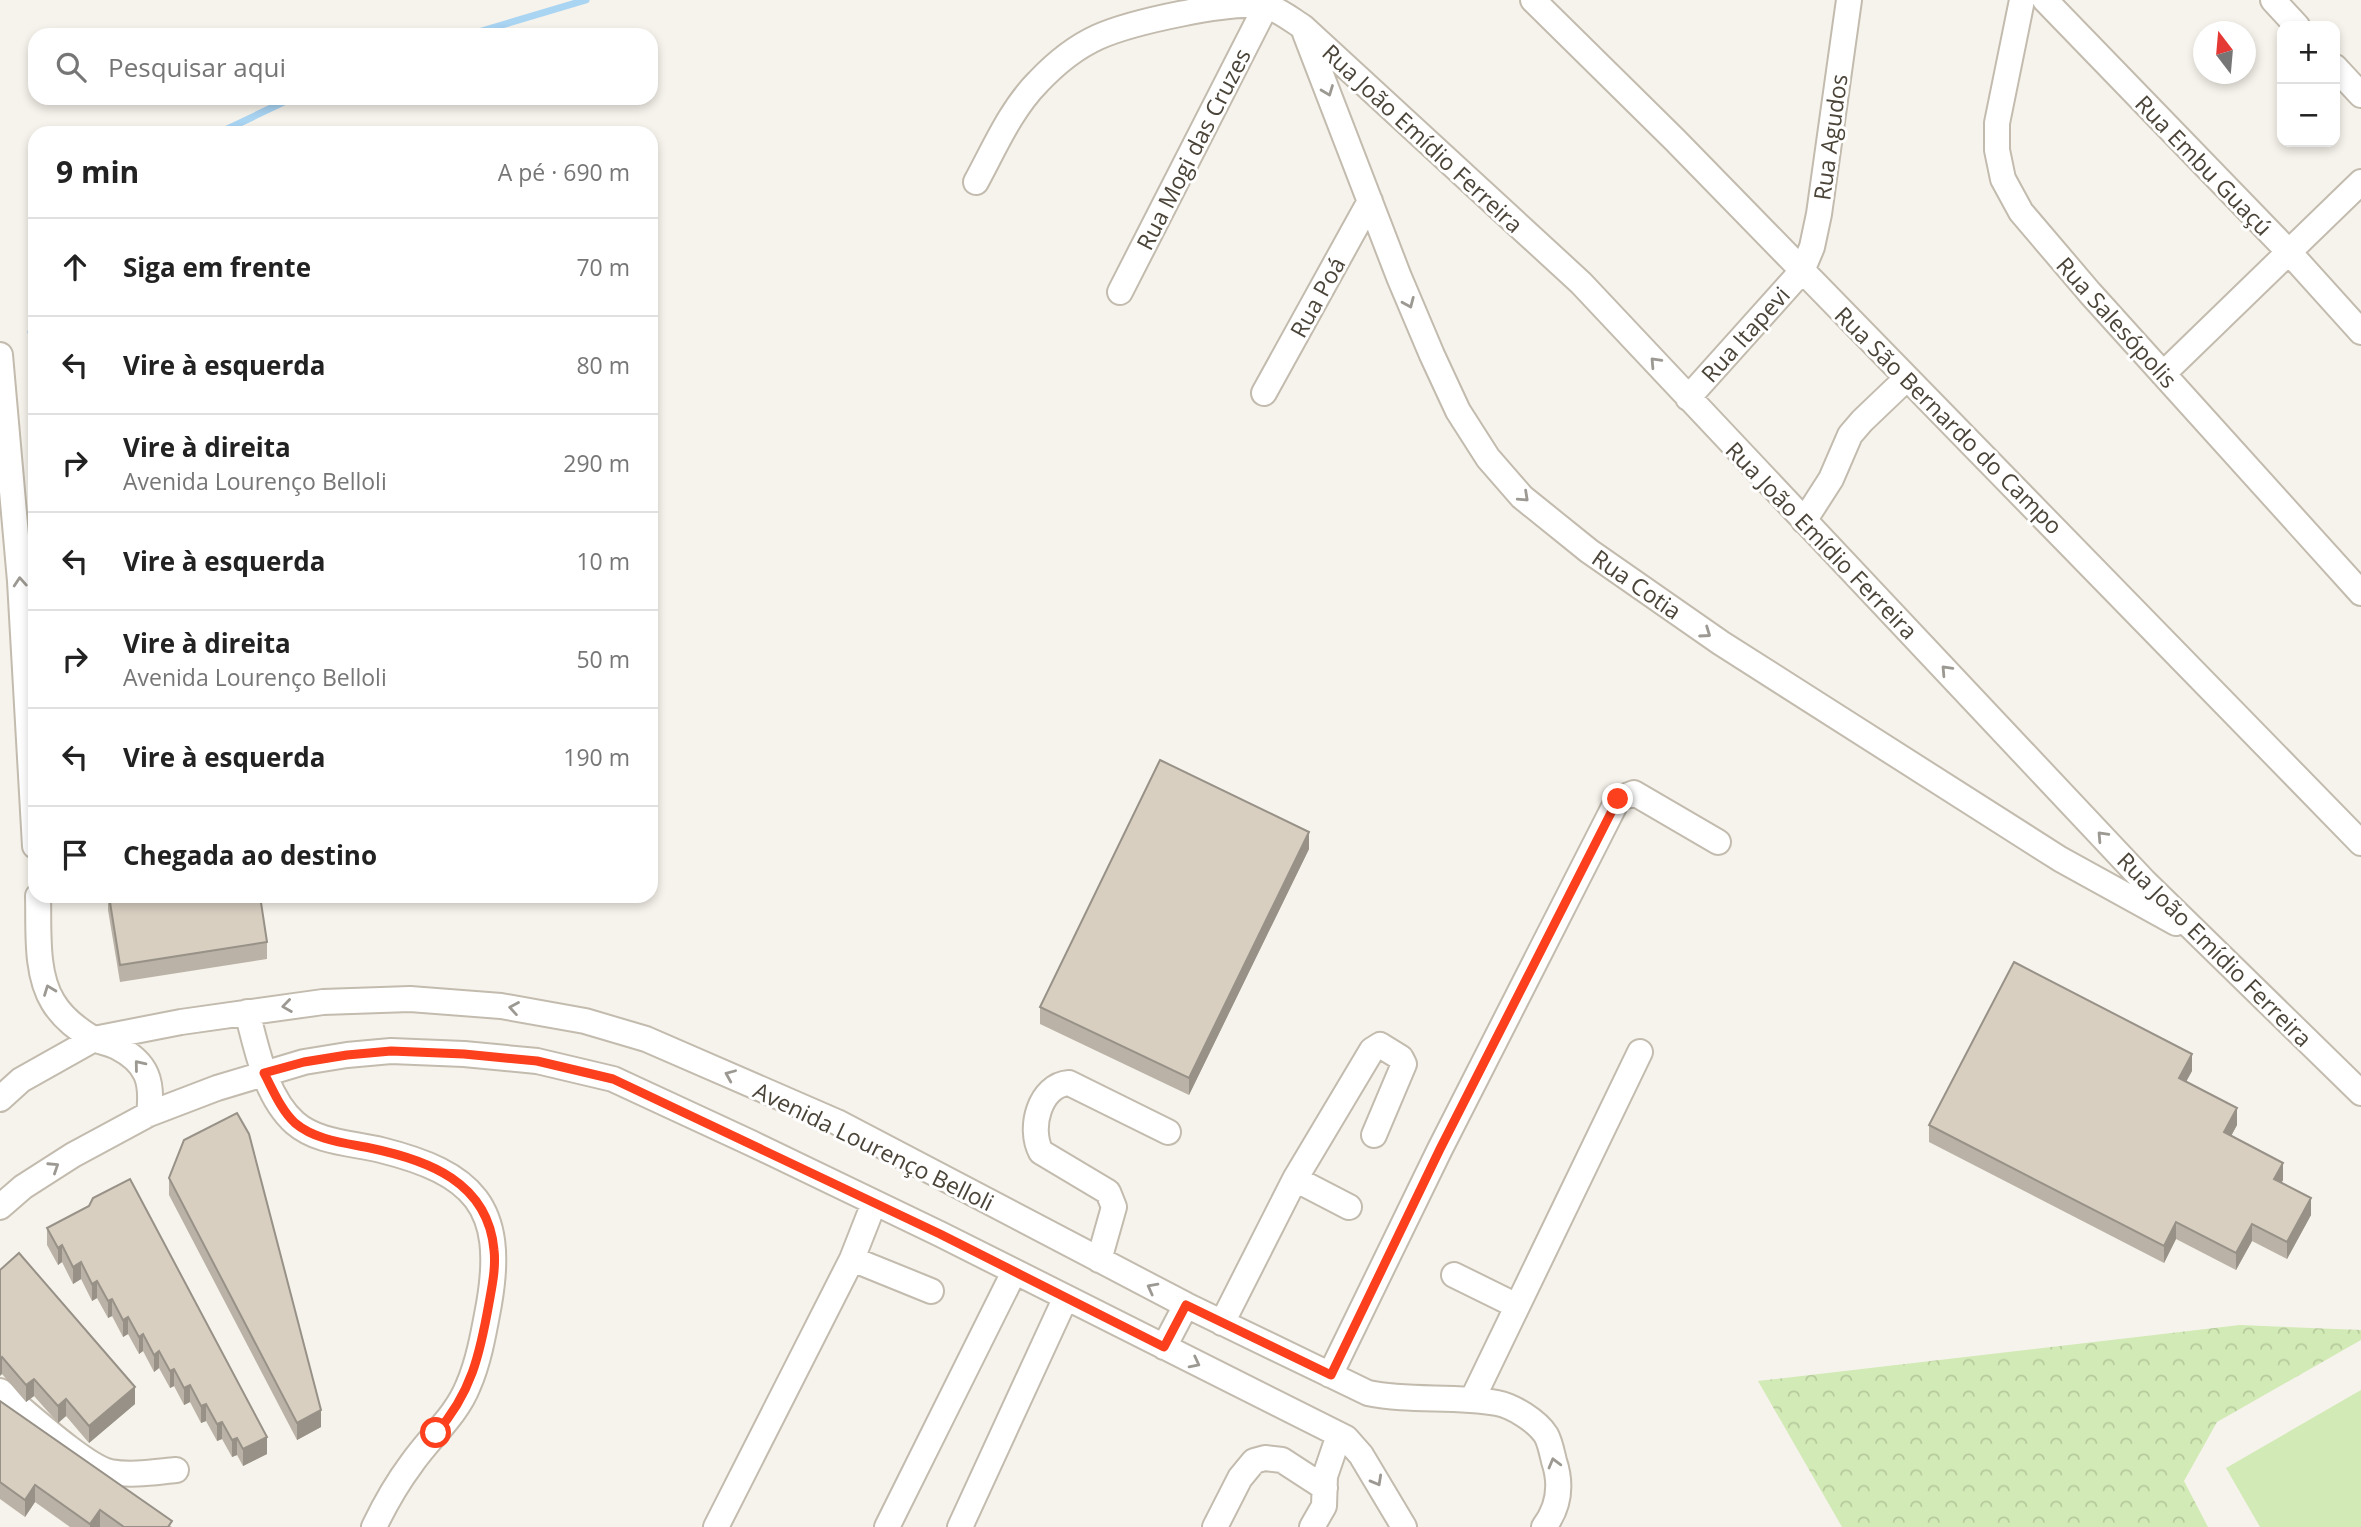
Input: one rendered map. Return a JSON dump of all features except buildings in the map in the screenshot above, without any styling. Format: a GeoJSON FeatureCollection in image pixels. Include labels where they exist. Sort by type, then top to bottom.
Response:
{"type":"FeatureCollection","features":[{"type":"Feature","properties":{"kind":"street","name":"Rua São Bernardo do Campo"},"geometry":{"type":"LineString","coordinates":[[1533,0],[1675,140],[2361,843]]}},
{"type":"Feature","properties":{"kind":"street","name":"Rua Agudos"},"geometry":{"type":"LineString","coordinates":[[1802,271],[1812,247],[1819,214],[1849,0]]}},
{"type":"Feature","properties":{"kind":"street","name":"Rua Salesópolis"},"geometry":{"type":"LineString","coordinates":[[2022,0],[1997,123],[1997,150],[2003,179],[2021,212],[2361,593]]}},
{"type":"Feature","properties":{"kind":"street","name":"Rua Embu Guaçú"},"geometry":{"type":"LineString","coordinates":[[2045,0],[2288,251],[2361,332]]}},
{"type":"Feature","properties":{"kind":"street"},"geometry":{"type":"LineString","coordinates":[[2273,0],[2292,21]]}},
{"type":"Feature","properties":{"kind":"street"},"geometry":{"type":"LineString","coordinates":[[976,182],[1013,117],[1037,83],[1067,55],[1098,37],[1179,14],[1239,4],[1266,6]]}},
{"type":"Feature","properties":{"kind":"street","name":"Rua João Emídio Ferreira"},"geometry":{"type":"LineString","coordinates":[[1266,6],[1303,27],[1581,283],[2144,881],[2358,1085]]}},
{"type":"Feature","properties":{"kind":"street","name":"Rua Mogi das Cruzes"},"geometry":{"type":"LineString","coordinates":[[1120,292],[1266,6]]}},
{"type":"Feature","properties":{"kind":"street","name":"Rua Cotia"},"geometry":{"type":"LineString","coordinates":[[1303,27],[1399,277],[1458,411],[1488,458],[1522,497],[1589,551],[1721,643],[2060,859],[2201,936]]}},
{"type":"Feature","properties":{"kind":"street"},"geometry":{"type":"LineString","coordinates":[[2340,72],[2361,95]]}},
{"type":"Feature","properties":{"kind":"street"},"geometry":{"type":"LineString","coordinates":[[2163,374],[2361,182]]}},
{"type":"Feature","properties":{"kind":"street","name":"Rua Poá"},"geometry":{"type":"LineString","coordinates":[[1264,393],[1370,201]]}},
{"type":"Feature","properties":{"kind":"street","name":"Rua Itapevi"},"geometry":{"type":"LineString","coordinates":[[1688,398],[1802,271]]}},
{"type":"Feature","properties":{"kind":"street"},"geometry":{"type":"LineString","coordinates":[[0,355],[28,667]]}},
{"type":"Feature","properties":{"kind":"street"},"geometry":{"type":"LineString","coordinates":[[1804,521],[1832,479],[1850,435],[1907,378]]}},
{"type":"Feature","properties":{"kind":"street"},"geometry":{"type":"LineString","coordinates":[[1331,1375],[1434,1161],[1618,799],[1634,793],[1718,842]]}},
{"type":"Feature","properties":{"kind":"street"},"geometry":{"type":"LineString","coordinates":[[37,903],[44,980],[51,1000],[65,1018],[94,1039],[115,1046],[134,1057],[145,1070],[150,1089],[149,1114]]}},
{"type":"Feature","properties":{"kind":"street","name":"Avenida Lourenço Belloli"},"geometry":{"type":"LineString","coordinates":[[0,1098],[21,1080],[94,1039],[247,1012],[323,1002],[410,999],[501,1006],[585,1021],[646,1039],[837,1122],[1186,1305],[1368,1393],[1389,1397],[1500,1403],[1527,1417],[1546,1435],[1557,1469],[1559,1493],[1553,1514],[1544,1527]]}},
{"type":"Feature","properties":{"kind":"street"},"geometry":{"type":"LineString","coordinates":[[247,1012],[264,1073],[282,1108],[295,1123],[314,1135],[406,1157],[446,1172],[466,1187],[480,1206],[492,1231],[494,1273],[482,1337],[468,1386],[454,1413],[412,1462],[390,1495],[374,1527]]}},
{"type":"Feature","properties":{"kind":"street"},"geometry":{"type":"LineString","coordinates":[[1222,1323],[1295,1179],[1372,1050],[1380,1045],[1401,1058],[1404,1064],[1374,1135]]}},
{"type":"Feature","properties":{"kind":"street"},"geometry":{"type":"LineString","coordinates":[[0,1207],[11,1184],[73,1155],[149,1114],[264,1073],[336,1056],[391,1051],[537,1061],[613,1079],[874,1203],[1346,1438],[1361,1455],[1404,1527]]}},
{"type":"Feature","properties":{"kind":"street"},"geometry":{"type":"LineString","coordinates":[[1472,1400],[1640,1052]]}},
{"type":"Feature","properties":{"kind":"street"},"geometry":{"type":"LineString","coordinates":[[1098,1259],[1114,1207],[1113,1201],[1108,1192],[1041,1152],[1036,1143],[1034,1126],[1048,1091],[1069,1083],[1168,1132]]}},
{"type":"Feature","properties":{"kind":"street"},"geometry":{"type":"LineString","coordinates":[[1295,1179],[1349,1207]]}},
{"type":"Feature","properties":{"kind":"street"},"geometry":{"type":"LineString","coordinates":[[716,1527],[852,1259],[874,1203]]}},
{"type":"Feature","properties":{"kind":"street"},"geometry":{"type":"LineString","coordinates":[[852,1259],[931,1291]]}},
{"type":"Feature","properties":{"kind":"street"},"geometry":{"type":"LineString","coordinates":[[887,1527],[1014,1272]]}},
{"type":"Feature","properties":{"kind":"street"},"geometry":{"type":"LineString","coordinates":[[1454,1275],[1517,1306]]}},
{"type":"Feature","properties":{"kind":"street"},"geometry":{"type":"LineString","coordinates":[[960,1527],[1065,1298]]}},
{"type":"Feature","properties":{"kind":"street"},"geometry":{"type":"LineString","coordinates":[[1164,1347],[1186,1305]]}},
{"type":"Feature","properties":{"kind":"street"},"geometry":{"type":"LineString","coordinates":[[0,1391],[89,1462],[108,1471],[130,1474],[176,1470]]}},
{"type":"Feature","properties":{"kind":"street"},"geometry":{"type":"LineString","coordinates":[[1312,1527],[1324,1506],[1325,1476],[1339,1435]]}},
{"type":"Feature","properties":{"kind":"street"},"geometry":{"type":"LineString","coordinates":[[1215,1527],[1240,1478],[1254,1461],[1265,1458],[1282,1460],[1325,1488]]}},
{"type":"Feature","properties":{"kind":"green space"},"geometry":{"type":"Polygon","coordinates":[[[2240,1325],[2361,1330],[2361,1340],[2217,1422],[2184,1481],[2208,1527],[1842,1527],[1758,1381],[2240,1325]]]}},
{"type":"Feature","properties":{"kind":"green space"},"geometry":{"type":"Polygon","coordinates":[[[2361,1390],[2361,1527],[2260,1527],[2226,1468],[2361,1390]]]}},
{"type":"Feature","properties":{"kind":"waterway"},"geometry":{"type":"LineString","coordinates":[[492,28],[586,0]]}},
{"type":"Feature","properties":{"kind":"waterway"},"geometry":{"type":"LineString","coordinates":[[234,126],[277,105]]}},
{"type":"Feature","properties":{"kind":"route"},"geometry":{"type":"LineString","coordinates":[[436,1433],[454,1413],[468,1386],[479,1351],[494,1273],[492,1231],[480,1206],[466,1187],[446,1172],[380,1150],[314,1135],[295,1123],[282,1108],[264,1073],[304,1062],[391,1051],[537,1061],[613,1079],[940,1234],[1164,1347],[1186,1305],[1331,1375],[1440,1149],[1618,799]]}}]}
